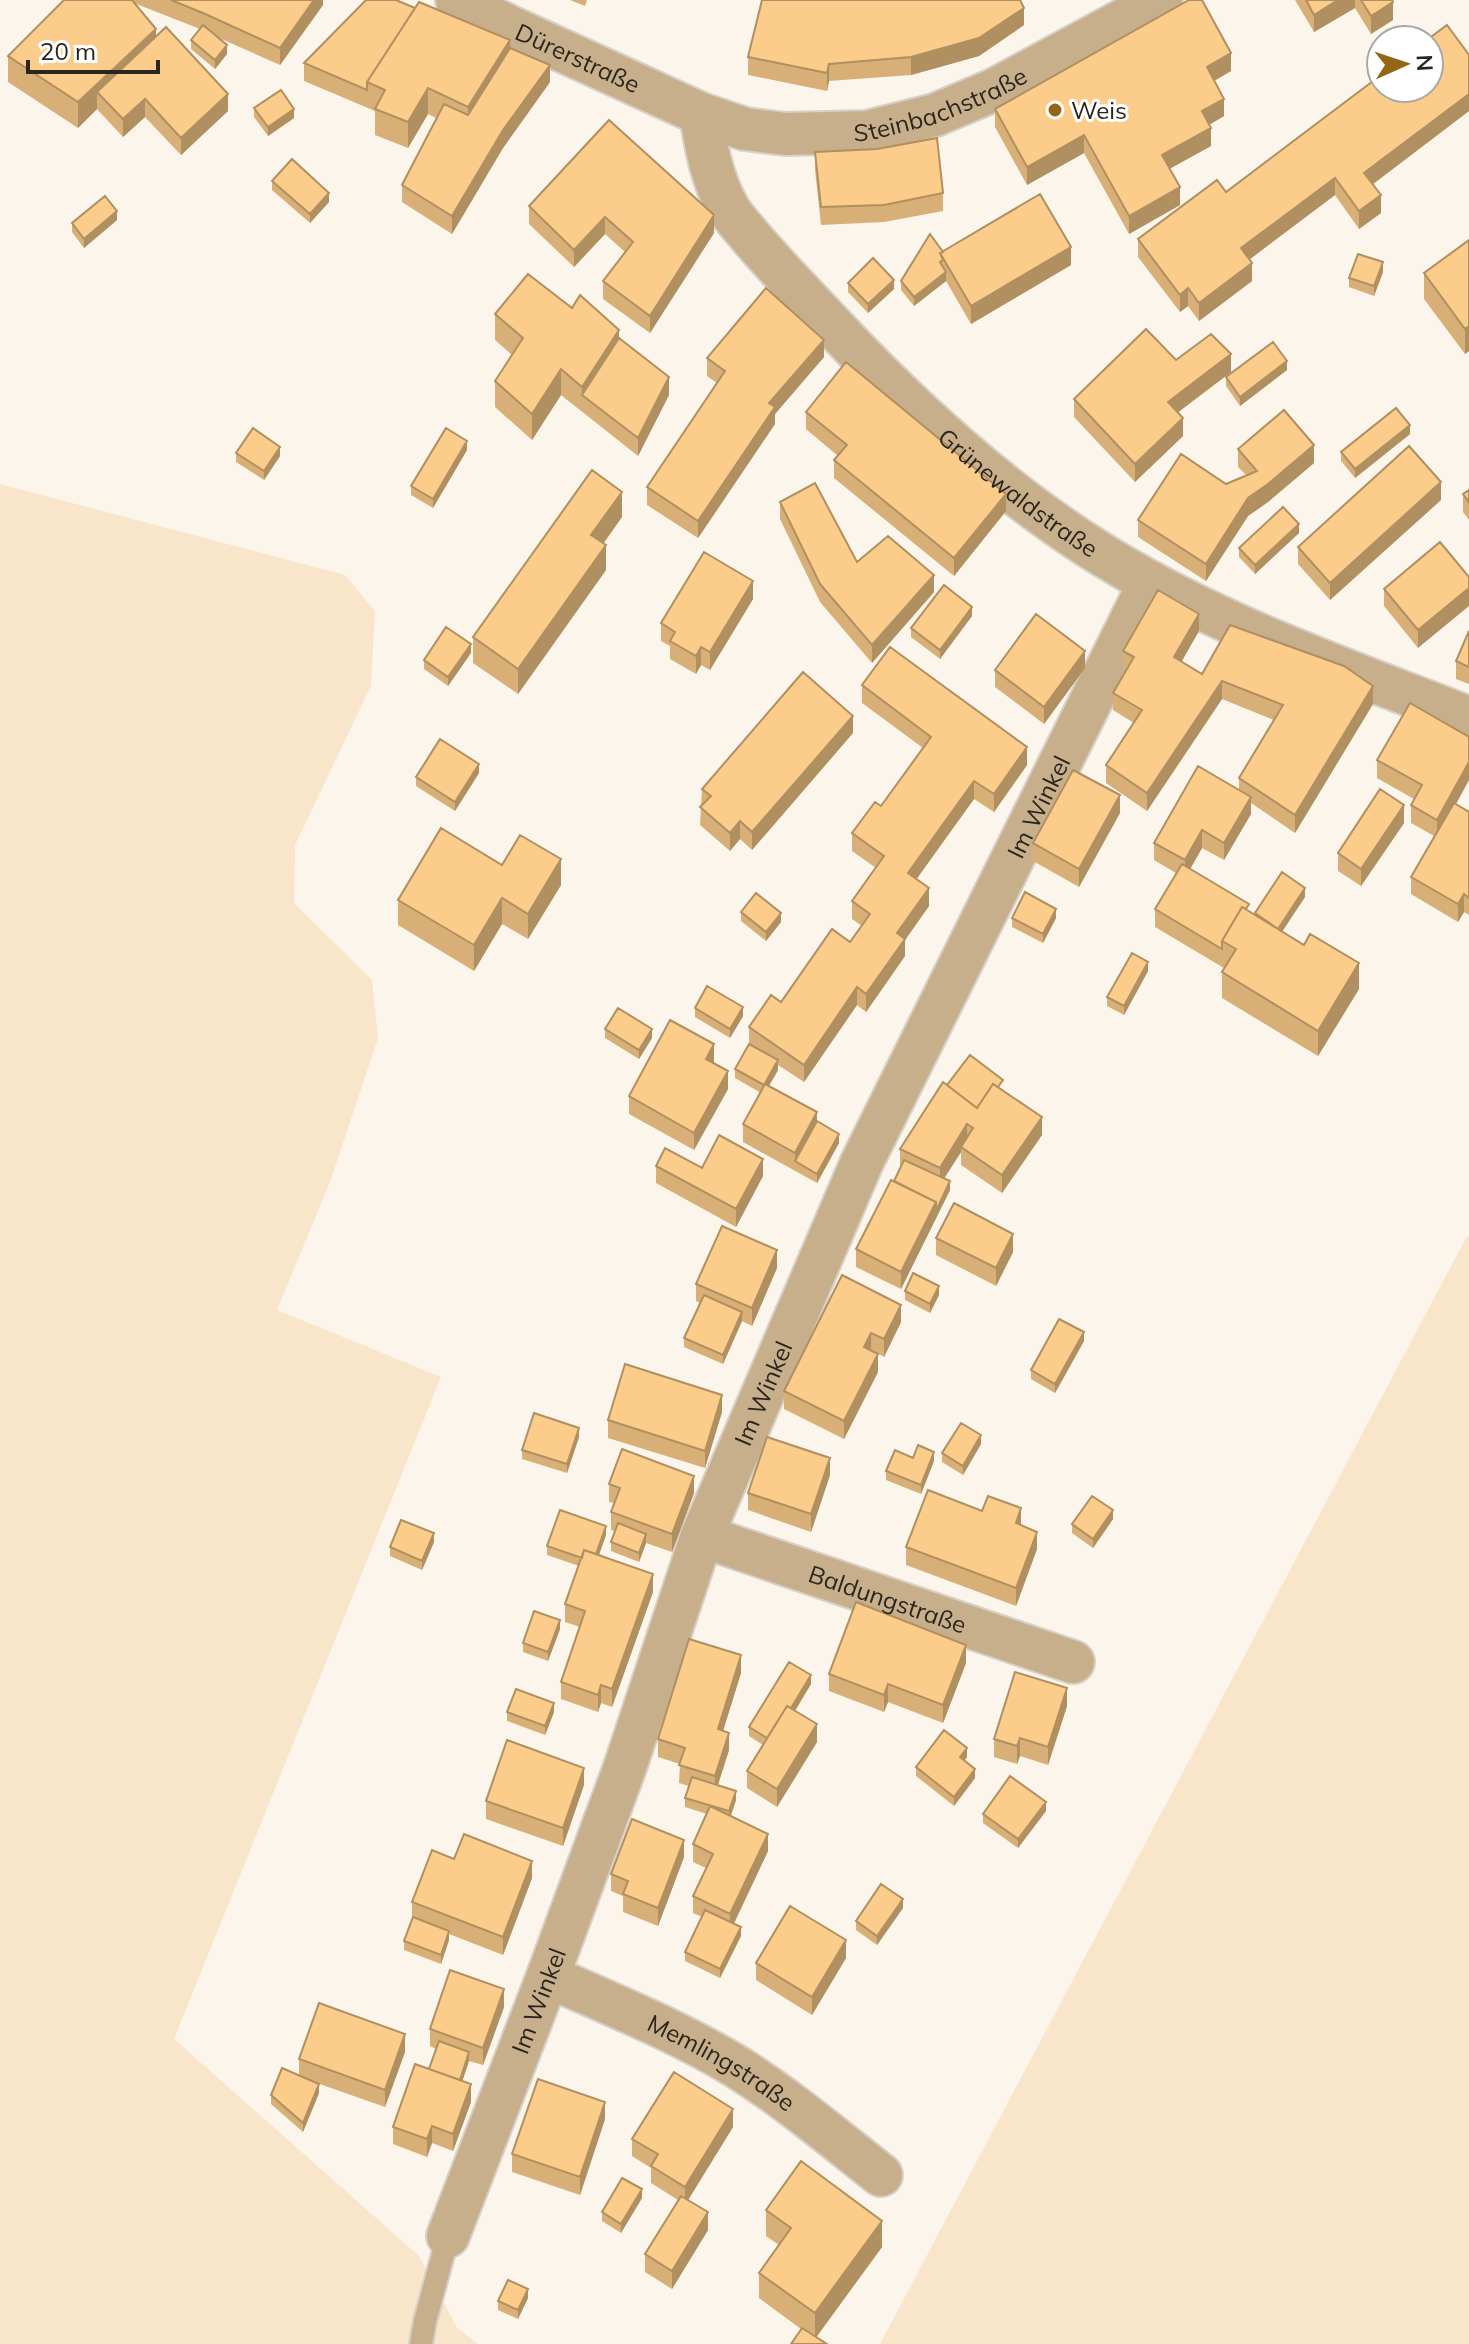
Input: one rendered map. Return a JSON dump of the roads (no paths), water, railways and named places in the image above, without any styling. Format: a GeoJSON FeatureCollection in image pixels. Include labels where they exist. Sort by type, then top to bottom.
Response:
{"type":"FeatureCollection","features":[{"type":"Feature","properties":{"kind":"street","name":"Dürerstraße"},"geometry":{"type":"LineString","coordinates":[[457,0],[701,114]]}},
{"type":"Feature","properties":{"kind":"street","name":"Steinbachstraße"},"geometry":{"type":"LineString","coordinates":[[701,114],[745,129],[786,134],[867,132],[935,115],[994,90],[1161,0]]}},
{"type":"Feature","properties":{"kind":"street","name":"Grünewaldstraße"},"geometry":{"type":"LineString","coordinates":[[701,114],[710,166],[728,209],[764,253],[850,345],[909,402],[1015,494],[1093,549],[1150,582],[1248,631],[1469,718]]}},
{"type":"Feature","properties":{"kind":"street","name":"Im Winkel"},"geometry":{"type":"LineString","coordinates":[[448,2236],[625,1767],[702,1536],[862,1162],[1150,582]]}},
{"type":"Feature","properties":{"kind":"street","name":"Baldungstraße"},"geometry":{"type":"LineString","coordinates":[[702,1536],[1073,1662]]}},
{"type":"Feature","properties":{"kind":"street","name":"Memlingstraße"},"geometry":{"type":"LineString","coordinates":[[548,1976],[679,2035],[737,2068],[787,2102],[881,2175]]}},
{"type":"Feature","properties":{"kind":"lane"},"geometry":{"type":"LineString","coordinates":[[421,2344],[448,2236]]}},
{"type":"Feature","properties":{"kind":"place","name":"Weis"},"geometry":{"type":"Point","coordinates":[1055,110]}}]}
